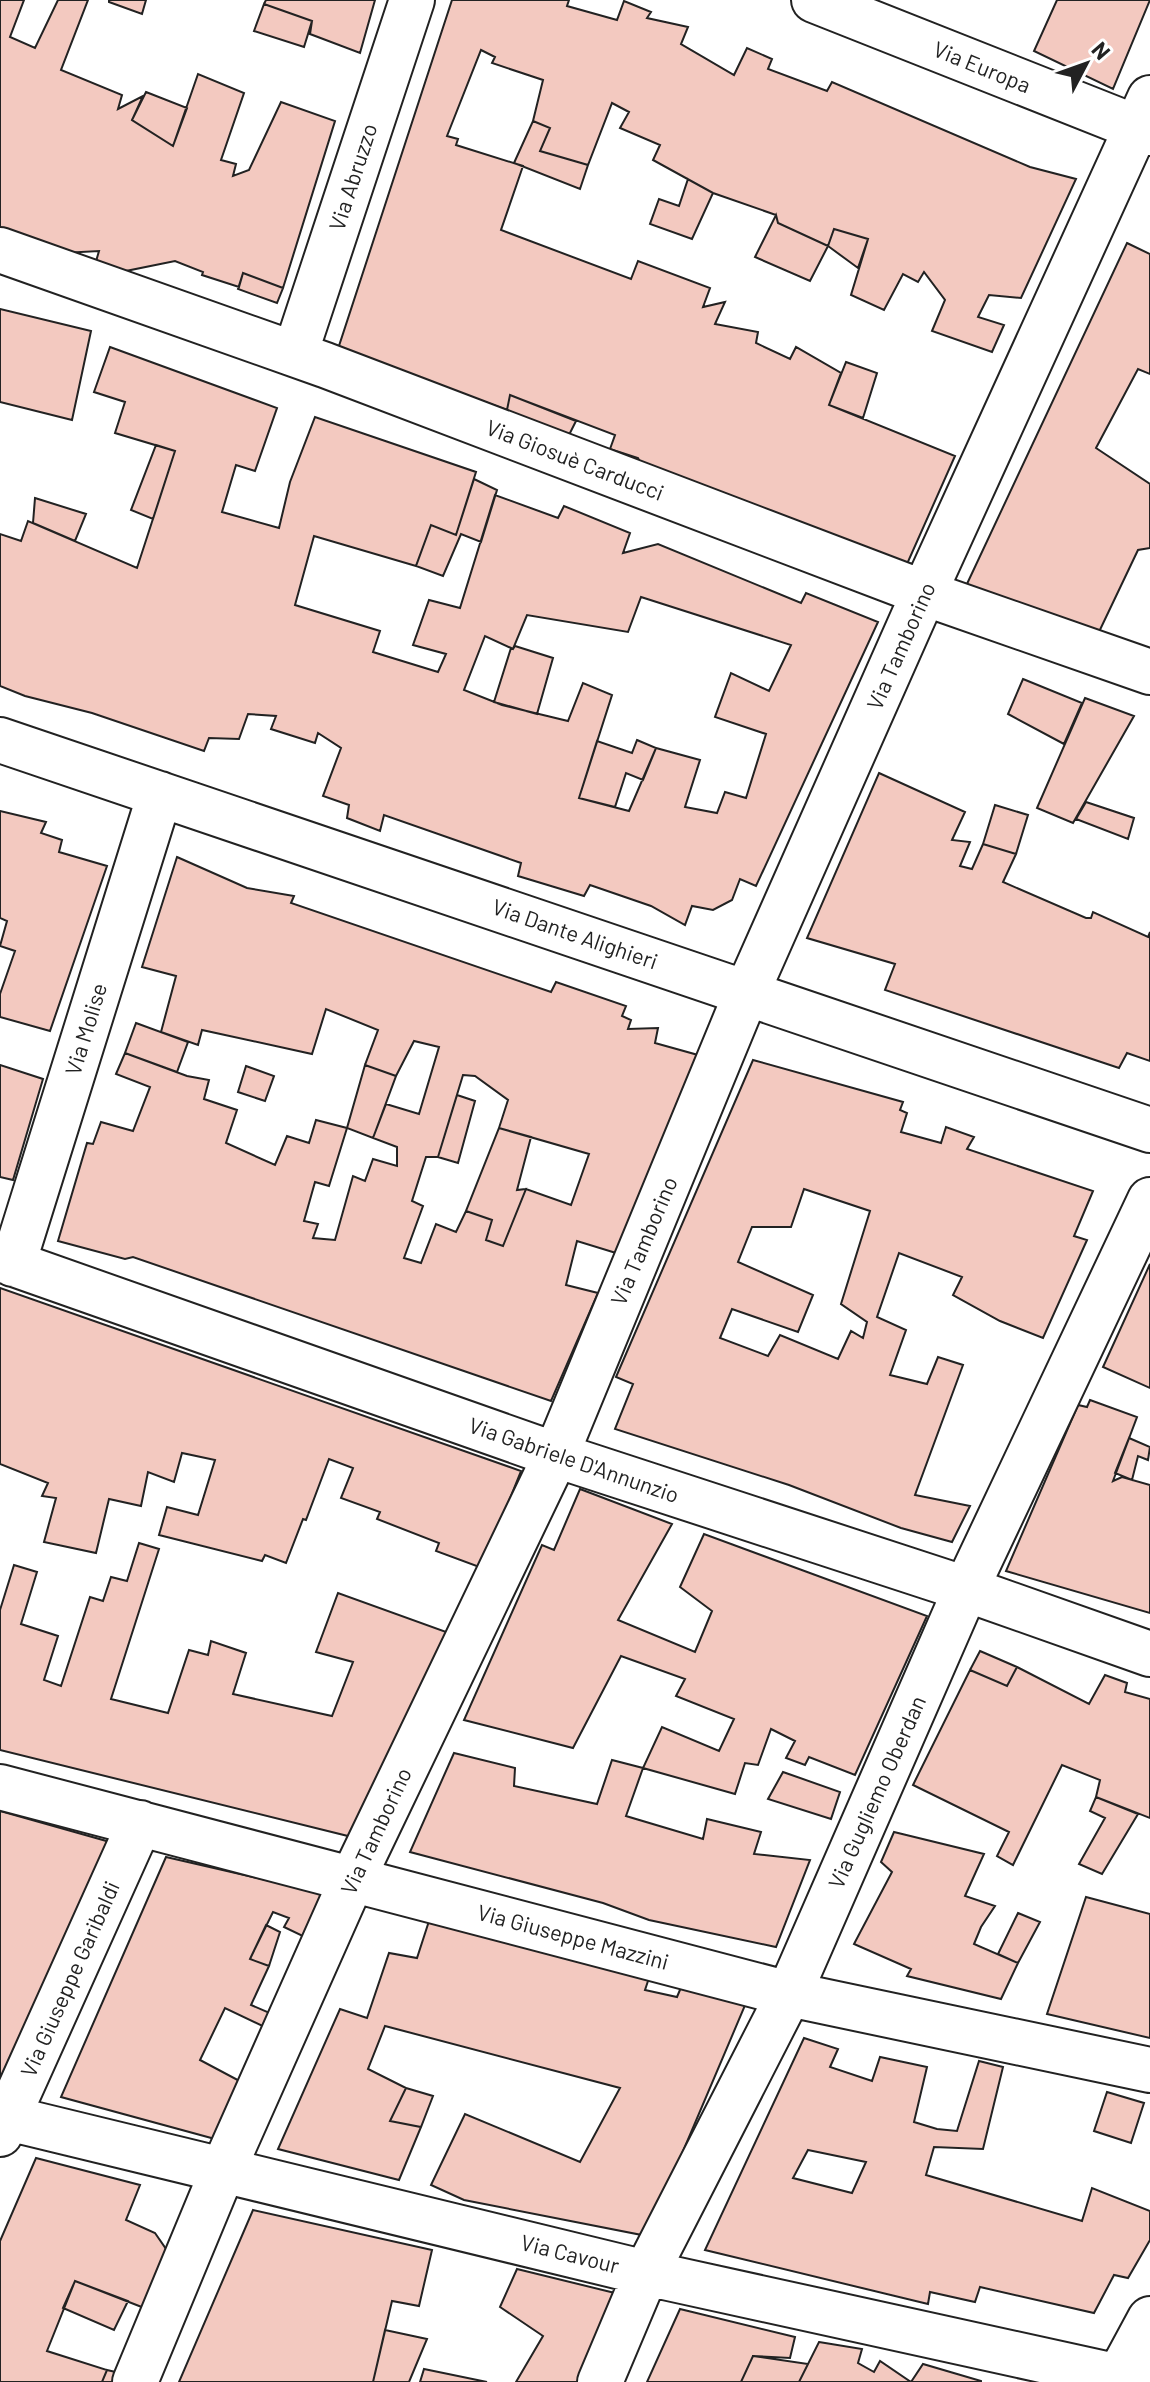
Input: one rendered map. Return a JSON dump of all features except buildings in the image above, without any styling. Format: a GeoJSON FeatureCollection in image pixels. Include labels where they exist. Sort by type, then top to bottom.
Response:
{"type":"FeatureCollection","features":[{"type":"Feature","properties":{"kind":"street","name":"Via Abruzzo"},"geometry":{"type":"LineString","coordinates":[[295,354],[412,0]]}},
{"type":"Feature","properties":{"kind":"street","name":"Via Europa"},"geometry":{"type":"LineString","coordinates":[[814,0],[1146,120]]}},
{"type":"Feature","properties":{"kind":"street","name":"Via Tamborino"},"geometry":{"type":"LineString","coordinates":[[135,2382],[223,2170],[352,1880],[556,1455],[747,992],[924,593],[1146,120]]}},
{"type":"Feature","properties":{"kind":"street","name":"Via Giosuè Carducci"},"geometry":{"type":"LineString","coordinates":[[0,250],[295,354],[924,593],[1150,672]]}},
{"type":"Feature","properties":{"kind":"street","name":"Via Dante Alighieri"},"geometry":{"type":"LineString","coordinates":[[0,740],[1150,1130]]}},
{"type":"Feature","properties":{"kind":"street","name":"Via Molise"},"geometry":{"type":"LineString","coordinates":[[7,1261],[160,794]]}},
{"type":"Feature","properties":{"kind":"street","name":"Via Gugliemo Oberdan"},"geometry":{"type":"LineString","coordinates":[[600,2382],[646,2273],[789,1994],[966,1589],[1150,1200]]}},
{"type":"Feature","properties":{"kind":"street","name":"Via Gabriele D'Annunzio"},"geometry":{"type":"LineString","coordinates":[[7,1261],[556,1455],[966,1589],[1150,1654]]}},
{"type":"Feature","properties":{"kind":"street","name":"Via Giuseppe Mazzini"},"geometry":{"type":"LineString","coordinates":[[0,1787],[789,1994],[1150,2070]]}},
{"type":"Feature","properties":{"kind":"street","name":"Via Giuseppe Garibaldi"},"geometry":{"type":"LineString","coordinates":[[2,2122],[140,1823]]}},
{"type":"Feature","properties":{"kind":"street","name":"Via Cavour"},"geometry":{"type":"LineString","coordinates":[[2,2122],[223,2170],[646,2273],[1125,2380]]}},
{"type":"Feature","properties":{"kind":"street"},"geometry":{"type":"LineString","coordinates":[[1125,2380],[1150,2319]]}}]}
